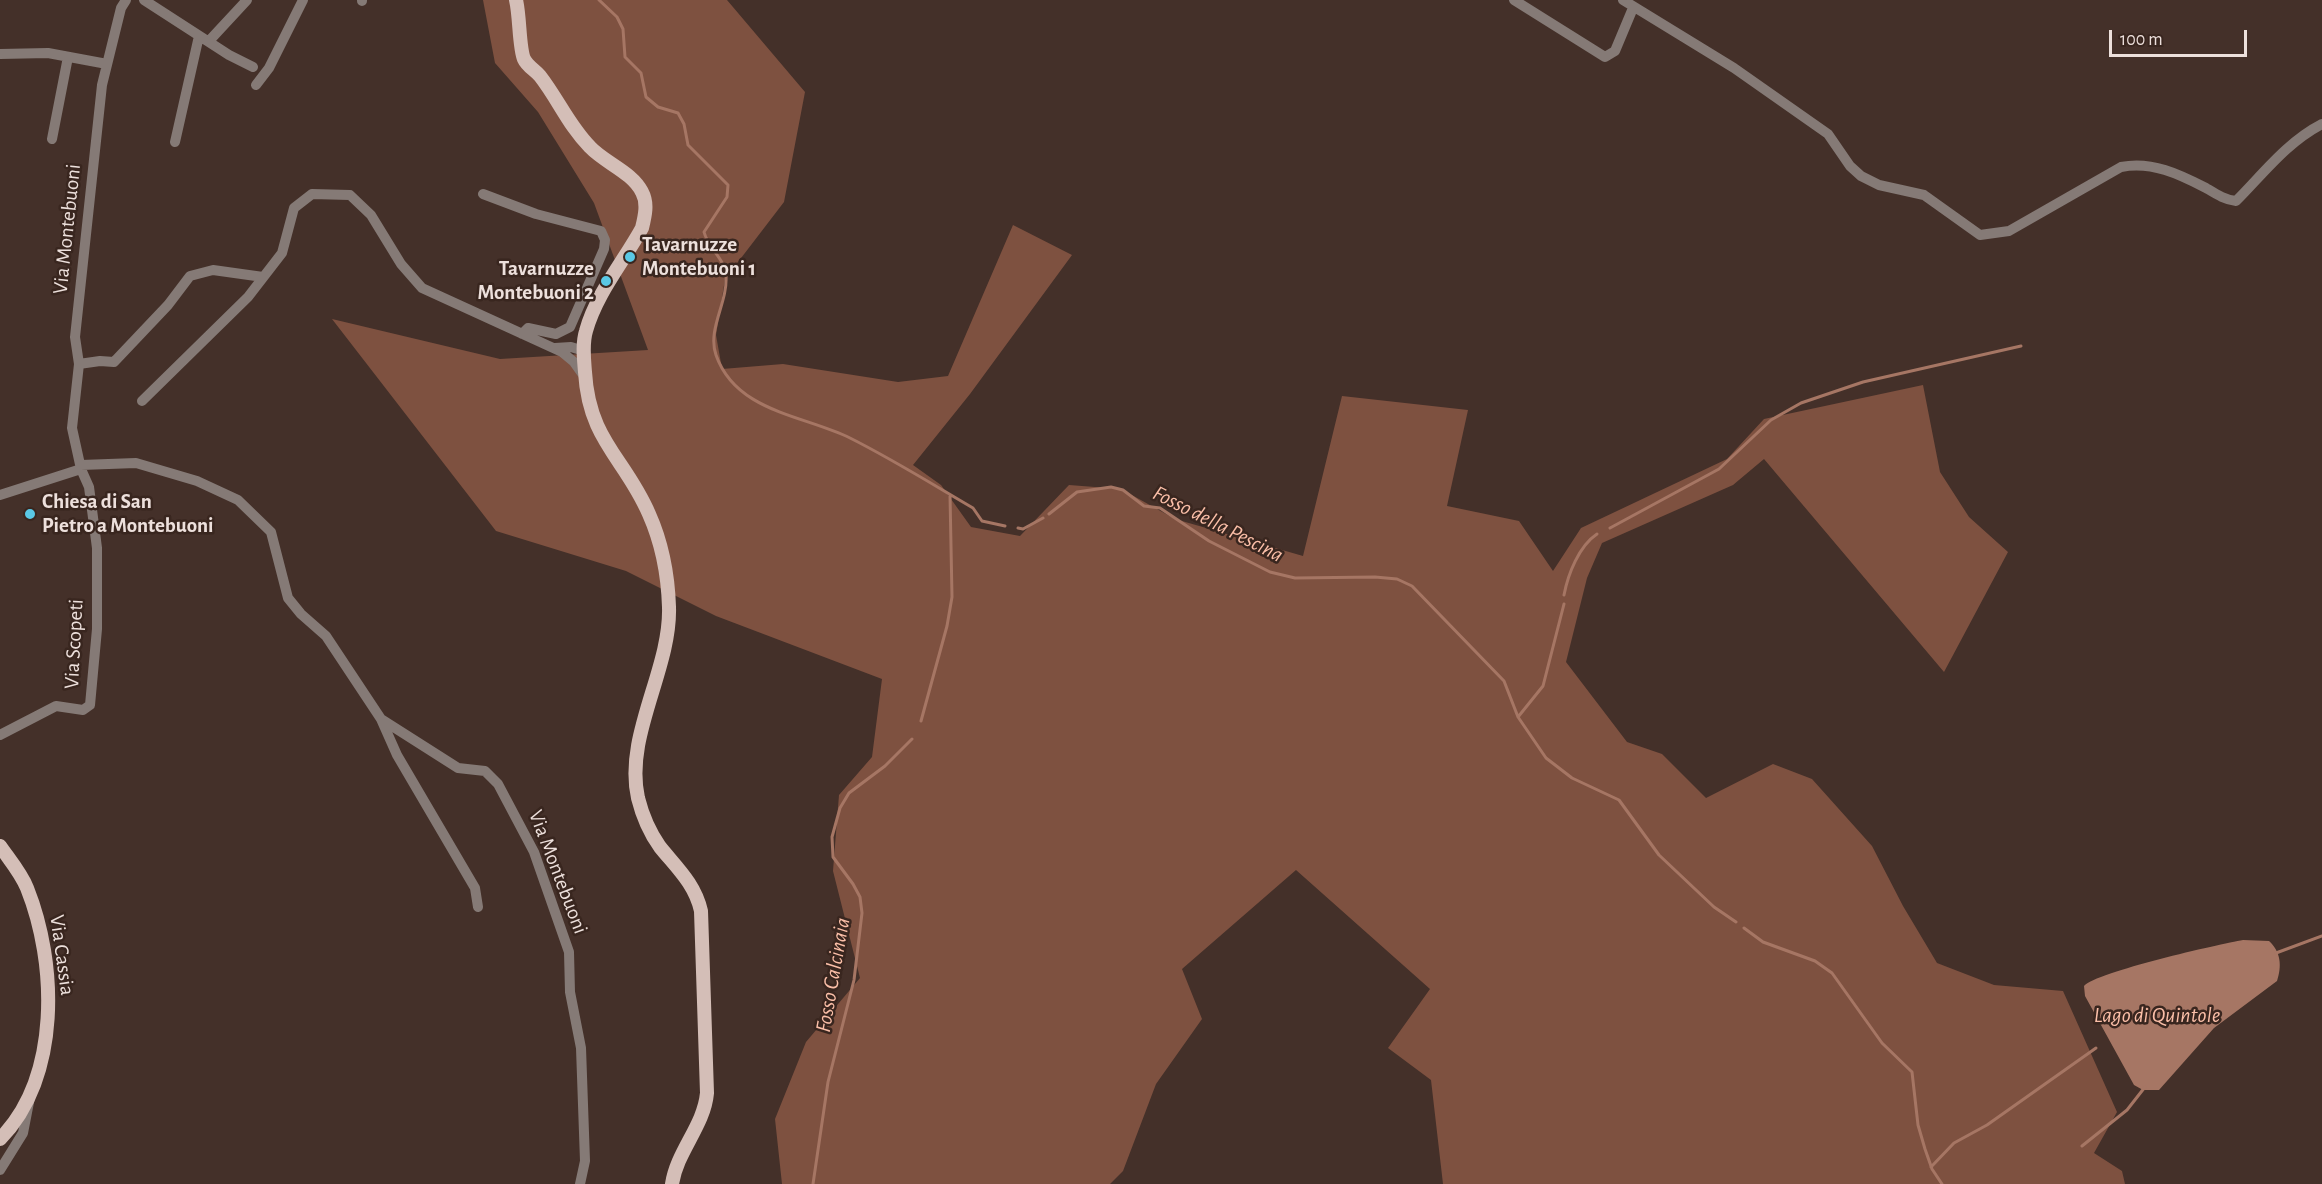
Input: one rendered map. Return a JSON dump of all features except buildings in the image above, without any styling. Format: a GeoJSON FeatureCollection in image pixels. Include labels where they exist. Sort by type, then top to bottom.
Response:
{"type":"FeatureCollection","features":[{"type":"Feature","properties":{"kind":"main road"},"geometry":{"type":"LineString","coordinates":[[516,0],[522,30],[521,51],[526,62],[540,76],[568,121],[590,148],[635,182],[642,192],[646,214],[642,228],[608,285],[585,333],[584,351],[585,378],[594,423],[649,513],[657,535],[666,574],[669,613],[667,639],[642,735],[635,779],[639,801],[652,833],[691,885],[702,911],[707,1093],[703,1114],[679,1158],[672,1184]]}},
{"type":"Feature","properties":{"kind":"main road","name":"Via Cassia"},"geometry":{"type":"LineString","coordinates":[[0,846],[27,885],[38,919],[47,982],[47,1036],[31,1090],[18,1115],[0,1139]]}},
{"type":"Feature","properties":{"kind":"street","name":"Via Montebuoni"},"geometry":{"type":"LineString","coordinates":[[90,487],[81,467],[72,429],[79,364],[75,338],[102,85],[121,8],[126,0]]}},
{"type":"Feature","properties":{"kind":"street"},"geometry":{"type":"LineString","coordinates":[[144,0],[253,68]]}},
{"type":"Feature","properties":{"kind":"street"},"geometry":{"type":"LineString","coordinates":[[174,142],[205,38],[247,0]]}},
{"type":"Feature","properties":{"kind":"street"},"geometry":{"type":"LineString","coordinates":[[256,85],[269,68],[303,0]]}},
{"type":"Feature","properties":{"kind":"street"},"geometry":{"type":"LineString","coordinates":[[1514,0],[1605,57],[1615,51],[1633,8]]}},
{"type":"Feature","properties":{"kind":"street"},"geometry":{"type":"LineString","coordinates":[[1623,0],[1734,68],[1828,134],[1850,166],[1861,176],[1879,185],[1924,195],[1980,235],[2009,231],[2121,167],[2137,164],[2152,166],[2188,179],[2236,201],[2273,162],[2309,131],[2322,124]]}},
{"type":"Feature","properties":{"kind":"street"},"geometry":{"type":"LineString","coordinates":[[0,54],[33,52],[107,63]]}},
{"type":"Feature","properties":{"kind":"street"},"geometry":{"type":"LineString","coordinates":[[52,139],[68,57]]}},
{"type":"Feature","properties":{"kind":"street"},"geometry":{"type":"LineString","coordinates":[[142,400],[248,297],[282,253],[294,208],[312,194],[350,195],[371,215],[401,264],[422,288],[522,334],[561,349],[584,351]]}},
{"type":"Feature","properties":{"kind":"street"},"geometry":{"type":"LineString","coordinates":[[483,194],[536,213],[600,231],[606,240],[592,279],[570,327],[556,334],[528,328],[522,334]]}},
{"type":"Feature","properties":{"kind":"street"},"geometry":{"type":"LineString","coordinates":[[79,364],[100,360],[114,362],[168,305],[190,276],[213,270],[264,277]]}},
{"type":"Feature","properties":{"kind":"street"},"geometry":{"type":"LineString","coordinates":[[592,279],[608,285]]}},
{"type":"Feature","properties":{"kind":"street"},"geometry":{"type":"LineString","coordinates":[[561,349],[585,333]]}},
{"type":"Feature","properties":{"kind":"street"},"geometry":{"type":"LineString","coordinates":[[561,349],[585,378]]}},
{"type":"Feature","properties":{"kind":"street","name":"Via Montebuoni"},"geometry":{"type":"LineString","coordinates":[[0,495],[81,467],[136,463],[197,481],[238,500],[271,532],[288,598],[326,636],[381,719],[458,768],[484,771],[491,776],[513,810],[534,852],[569,952],[570,993],[581,1048],[585,1161],[580,1184]]}},
{"type":"Feature","properties":{"kind":"street","name":"Via Scopeti"},"geometry":{"type":"LineString","coordinates":[[0,735],[56,706],[83,710],[90,705],[97,629],[98,548],[90,487]]}},
{"type":"Feature","properties":{"kind":"street"},"geometry":{"type":"LineString","coordinates":[[381,719],[397,755],[475,888],[478,907]]}},
{"type":"Feature","properties":{"kind":"street"},"geometry":{"type":"LineString","coordinates":[[0,1170],[23,1133],[31,1090]]}},
{"type":"Feature","properties":{"kind":"shaded area"},"geometry":{"type":"Polygon","coordinates":[[[483,0],[727,0],[805,92],[784,202],[725,279],[716,335],[722,369],[783,364],[898,382],[948,376],[1013,225],[1072,255],[970,394],[913,465],[941,485],[971,527],[1020,536],[1069,485],[1121,489],[1175,519],[1303,556],[1342,396],[1468,410],[1447,506],[1519,521],[1553,571],[1581,528],[1727,459],[1764,419],[1923,385],[1940,472],[1969,517],[2008,552],[1944,672],[1764,459],[1733,485],[1602,543],[1587,578],[1566,662],[1627,742],[1662,754],[1706,798],[1773,764],[1812,779],[1872,846],[1903,906],[1937,963],[1994,985],[2063,991],[2117,1112],[2094,1153],[2122,1171],[2125,1184],[1443,1184],[1431,1080],[1388,1048],[1430,989],[1296,870],[1182,969],[1202,1019],[1156,1084],[1123,1171],[1110,1184],[782,1184],[775,1119],[806,1042],[860,978],[833,871],[839,795],[872,757],[882,679],[716,616],[626,571],[496,531],[332,319],[500,359],[648,350],[594,203],[538,112],[495,63],[483,0]]]}},
{"type":"Feature","properties":{"kind":"water","name":"Lago di Quintole"},"geometry":{"type":"Polygon","coordinates":[[[2243,940],[2269,941],[2273,945],[2279,960],[2280,970],[2277,981],[2214,1028],[2159,1090],[2143,1090],[2134,1085],[2085,996],[2084,986],[2093,980],[2134,966],[2243,940]]]}},
{"type":"Feature","properties":{"kind":"waterway","name":"Fosso della Pescina"},"geometry":{"type":"LineString","coordinates":[[599,0],[617,17],[623,29],[625,57],[641,73],[646,97],[658,107],[678,113],[684,124],[688,145],[728,185],[727,197],[704,232],[723,264],[726,275],[724,296],[714,335],[716,355],[726,374],[739,389],[755,400],[792,417],[850,438],[973,508],[982,521],[1005,526]]}},
{"type":"Feature","properties":{"kind":"waterway"},"geometry":{"type":"LineString","coordinates":[[1610,528],[1719,469],[1771,420],[1801,403],[1863,382],[2021,346]]}},
{"type":"Feature","properties":{"kind":"waterway","name":"Fosso della Pescina"},"geometry":{"type":"LineString","coordinates":[[1049,514],[1077,492],[1111,487],[1123,490],[1144,506],[1160,508],[1209,541],[1270,572],[1295,578],[1397,579],[1412,586],[1504,681],[1518,717],[1546,758],[1572,778],[1619,800],[1659,855],[1714,907],[1736,922]]}},
{"type":"Feature","properties":{"kind":"waterway","name":"Fosso Calcinaia"},"geometry":{"type":"LineString","coordinates":[[921,721],[947,626],[952,597],[950,495]]}},
{"type":"Feature","properties":{"kind":"waterway","name":"Fosso della Pescina"},"geometry":{"type":"LineString","coordinates":[[1018,528],[1023,529],[1043,518]]}},
{"type":"Feature","properties":{"kind":"waterway"},"geometry":{"type":"LineString","coordinates":[[1564,595],[1575,561],[1597,534]]}},
{"type":"Feature","properties":{"kind":"waterway"},"geometry":{"type":"LineString","coordinates":[[1518,717],[1543,686],[1564,604]]}},
{"type":"Feature","properties":{"kind":"waterway","name":"Fosso Calcinaia"},"geometry":{"type":"LineString","coordinates":[[813,1184],[828,1082],[854,980],[862,913],[860,897],[833,857],[832,837],[840,808],[849,793],[885,766],[912,739]]}},
{"type":"Feature","properties":{"kind":"waterway","name":"Fosso della Pescina"},"geometry":{"type":"LineString","coordinates":[[1744,928],[1763,942],[1815,961],[1832,973],[1882,1043],[1912,1072],[1918,1125],[1932,1169],[1942,1184]]}},
{"type":"Feature","properties":{"kind":"waterway"},"geometry":{"type":"LineString","coordinates":[[2276,953],[2322,936]]}},
{"type":"Feature","properties":{"kind":"waterway"},"geometry":{"type":"LineString","coordinates":[[1931,1167],[1954,1143],[1987,1125],[2096,1048]]}},
{"type":"Feature","properties":{"kind":"waterway"},"geometry":{"type":"LineString","coordinates":[[2082,1146],[2127,1110],[2145,1087]]}},
{"type":"Feature","properties":{"kind":"place","name":"Tavarnuzze Montebuoni 1"},"geometry":{"type":"Point","coordinates":[630,257]}},
{"type":"Feature","properties":{"kind":"place","name":"Tavarnuzze Montebuoni 2"},"geometry":{"type":"Point","coordinates":[606,281]}},
{"type":"Feature","properties":{"kind":"place","name":"Chiesa di San Pietro a Montebuoni"},"geometry":{"type":"Point","coordinates":[30,514]}}]}
